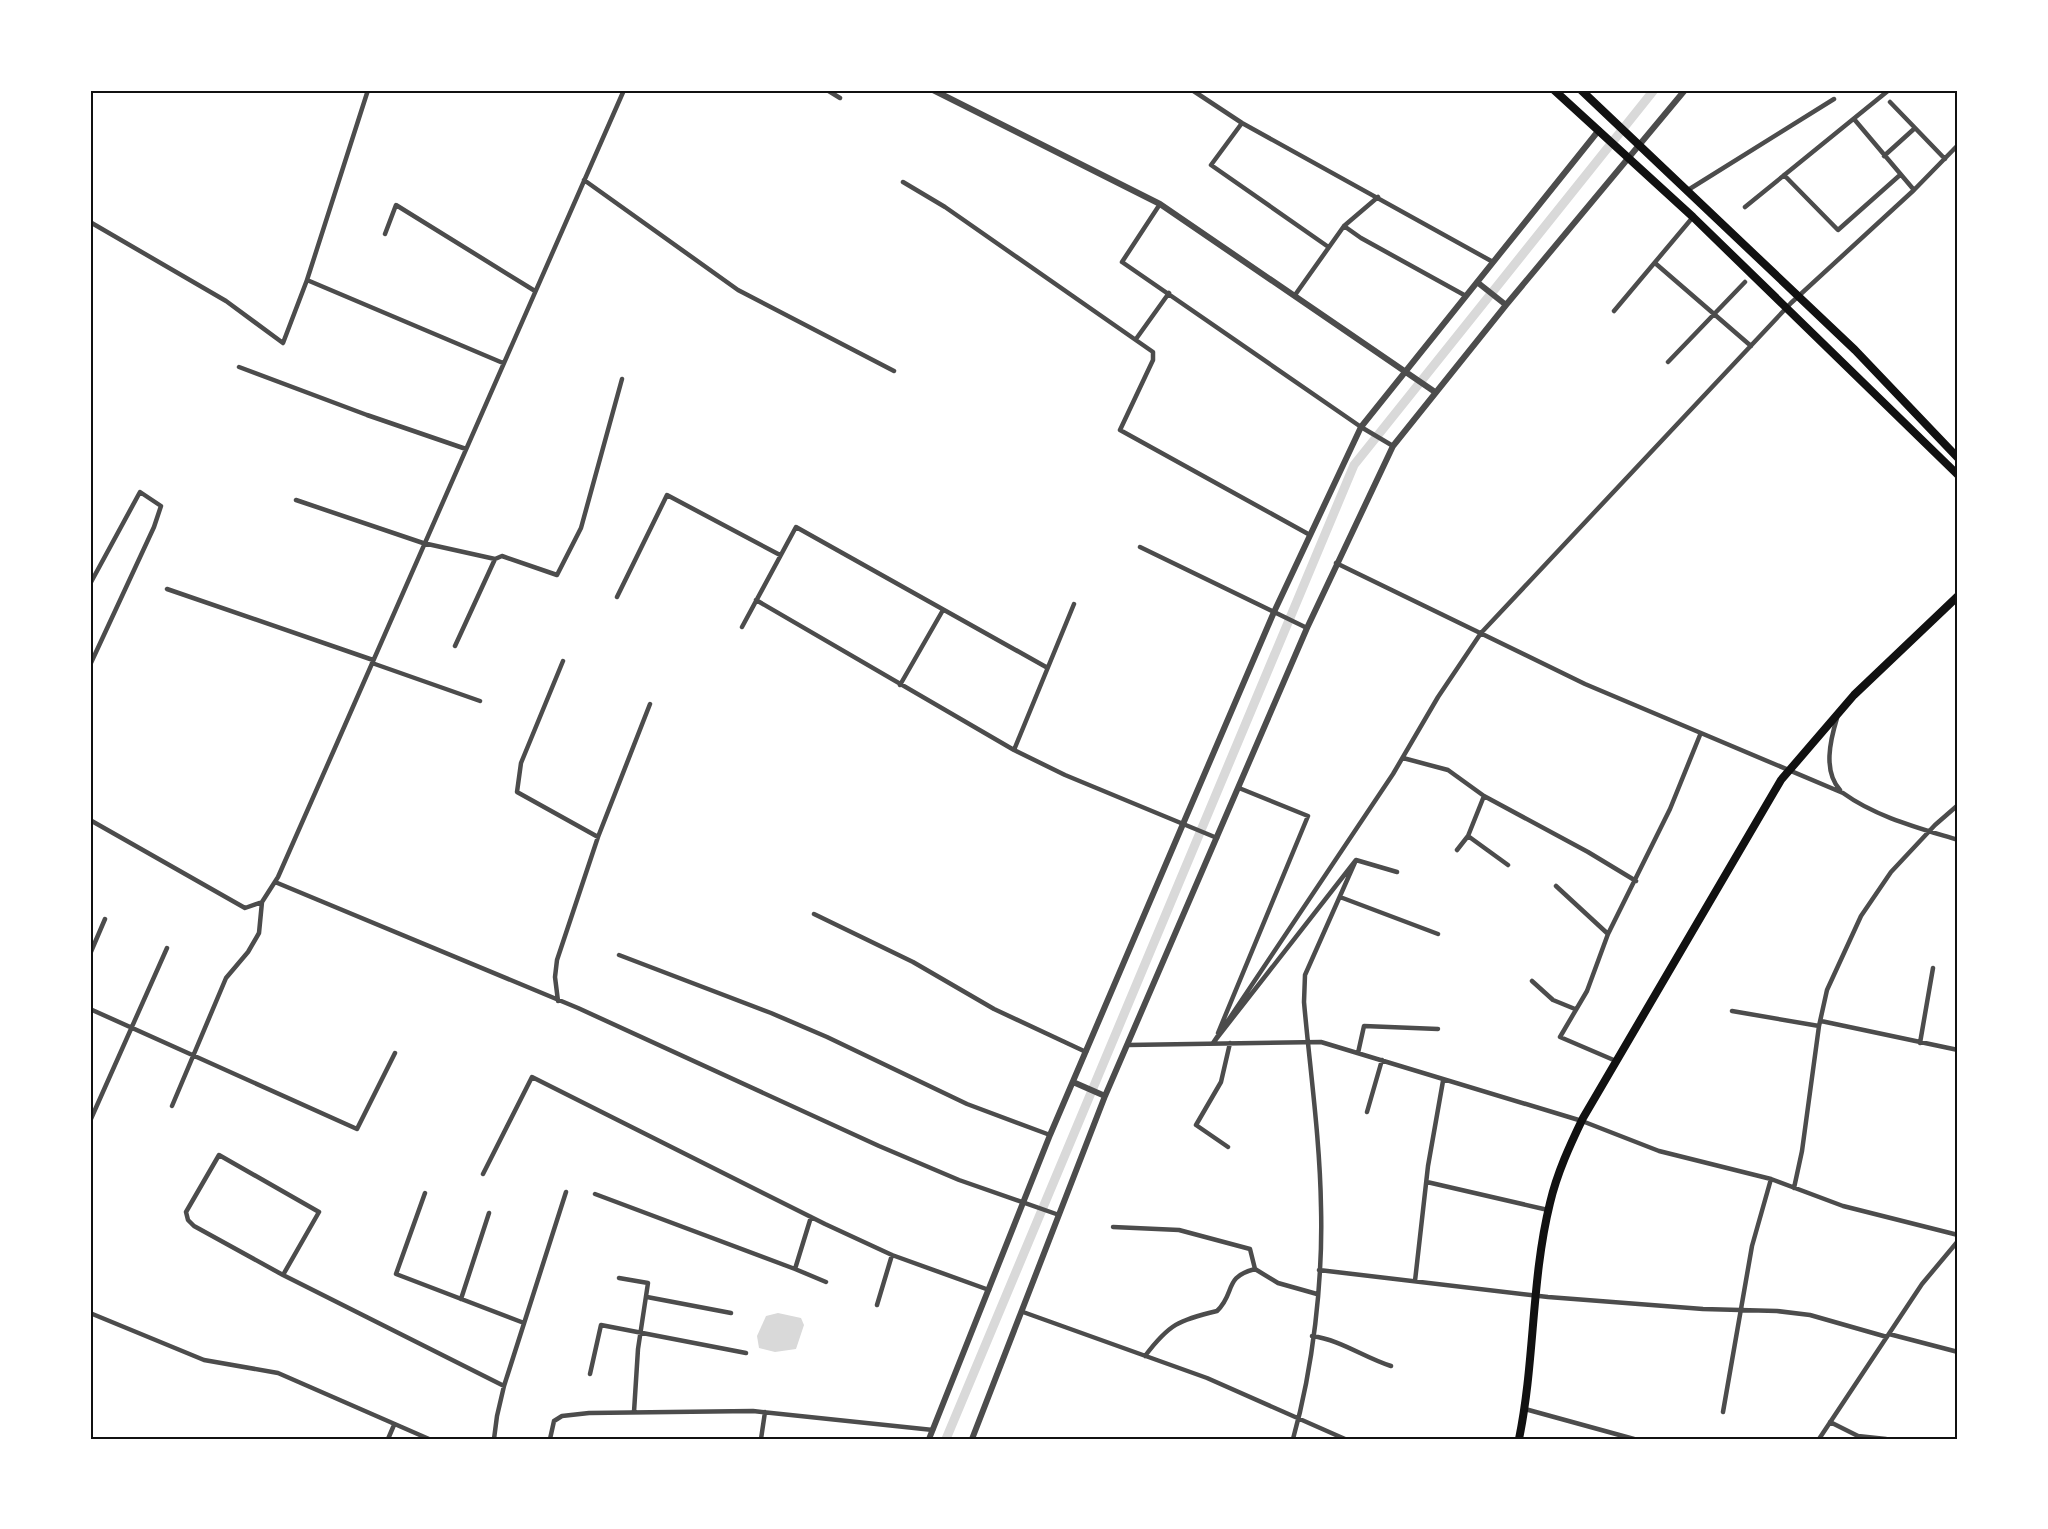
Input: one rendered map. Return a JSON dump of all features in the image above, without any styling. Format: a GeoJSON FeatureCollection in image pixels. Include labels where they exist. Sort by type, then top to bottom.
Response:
{"type":"FeatureCollection","features":[{"type":"Feature","properties":{"kind":"main road"},"geometry":{"type":"LineString","coordinates":[[1554,90],[1693,217],[1958,474]]}},
{"type":"Feature","properties":{"kind":"main road"},"geometry":{"type":"LineString","coordinates":[[1581,90],[1634,138],[1796,297],[1855,350],[1958,458]]}},
{"type":"Feature","properties":{"kind":"main road"},"geometry":{"type":"LineString","coordinates":[[1519,1439],[1525,1410],[1548,1210],[1564,1160],[1582,1121],[1768,800],[1789,771],[1839,713],[1958,596]]}},
{"type":"Feature","properties":{"kind":"street"},"geometry":{"type":"LineString","coordinates":[[90,222],[226,301],[283,343],[307,280],[368,90]]}},
{"type":"Feature","properties":{"kind":"street"},"geometry":{"type":"LineString","coordinates":[[172,1106],[226,978],[248,952],[259,933],[262,902],[275,882],[624,90]]}},
{"type":"Feature","properties":{"kind":"street"},"geometry":{"type":"LineString","coordinates":[[827,90],[840,98]]}},
{"type":"Feature","properties":{"kind":"street"},"geometry":{"type":"LineString","coordinates":[[933,90],[1160,204],[1435,392]]}},
{"type":"Feature","properties":{"kind":"street"},"geometry":{"type":"LineString","coordinates":[[1192,90],[1242,123],[1493,262]]}},
{"type":"Feature","properties":{"kind":"street"},"geometry":{"type":"LineString","coordinates":[[972,1439],[1105,1096],[1307,628],[1393,446],[1506,305],[1685,90]]}},
{"type":"Feature","properties":{"kind":"street"},"geometry":{"type":"LineString","coordinates":[[1745,207],[1889,90]]}},
{"type":"Feature","properties":{"kind":"street"},"geometry":{"type":"LineString","coordinates":[[1688,190],[1834,99]]}},
{"type":"Feature","properties":{"kind":"street"},"geometry":{"type":"LineString","coordinates":[[1890,102],[1945,159]]}},
{"type":"Feature","properties":{"kind":"street"},"geometry":{"type":"LineString","coordinates":[[1854,119],[1914,190]]}},
{"type":"Feature","properties":{"kind":"street"},"geometry":{"type":"LineString","coordinates":[[1242,123],[1211,165],[1327,246]]}},
{"type":"Feature","properties":{"kind":"street"},"geometry":{"type":"LineString","coordinates":[[1884,156],[1915,128]]}},
{"type":"Feature","properties":{"kind":"street"},"geometry":{"type":"LineString","coordinates":[[929,1439],[1050,1136],[1183,824],[1274,612],[1361,427],[1599,130]]}},
{"type":"Feature","properties":{"kind":"street"},"geometry":{"type":"LineString","coordinates":[[1213,1043],[1403,758],[1438,697],[1481,633],[1786,307],[1914,190],[1958,145]]}},
{"type":"Feature","properties":{"kind":"street"},"geometry":{"type":"LineString","coordinates":[[1784,175],[1838,230],[1900,175]]}},
{"type":"Feature","properties":{"kind":"street"},"geometry":{"type":"LineString","coordinates":[[584,180],[738,290],[894,371]]}},
{"type":"Feature","properties":{"kind":"street"},"geometry":{"type":"LineString","coordinates":[[903,182],[945,207],[1153,352],[1153,360],[1120,430],[1310,535]]}},
{"type":"Feature","properties":{"kind":"street"},"geometry":{"type":"LineString","coordinates":[[1295,295],[1327,246],[1344,226],[1378,197]]}},
{"type":"Feature","properties":{"kind":"street"},"geometry":{"type":"LineString","coordinates":[[1160,204],[1122,261],[1361,427],[1393,446]]}},
{"type":"Feature","properties":{"kind":"street"},"geometry":{"type":"LineString","coordinates":[[386,234],[396,205],[536,291]]}},
{"type":"Feature","properties":{"kind":"street"},"geometry":{"type":"LineString","coordinates":[[1614,311],[1693,217]]}},
{"type":"Feature","properties":{"kind":"street"},"geometry":{"type":"LineString","coordinates":[[1344,226],[1361,238],[1466,296]]}},
{"type":"Feature","properties":{"kind":"street"},"geometry":{"type":"LineString","coordinates":[[1655,263],[1751,346]]}},
{"type":"Feature","properties":{"kind":"street"},"geometry":{"type":"LineString","coordinates":[[307,280],[504,363]]}},
{"type":"Feature","properties":{"kind":"street"},"geometry":{"type":"LineString","coordinates":[[1477,282],[1506,305]]}},
{"type":"Feature","properties":{"kind":"street"},"geometry":{"type":"LineString","coordinates":[[1668,362],[1745,282]]}},
{"type":"Feature","properties":{"kind":"street"},"geometry":{"type":"LineString","coordinates":[[1136,339],[1169,293]]}},
{"type":"Feature","properties":{"kind":"street"},"geometry":{"type":"LineString","coordinates":[[239,367],[466,449]]}},
{"type":"Feature","properties":{"kind":"street"},"geometry":{"type":"LineString","coordinates":[[455,646],[495,560],[502,556],[556,575],[581,528],[622,379]]}},
{"type":"Feature","properties":{"kind":"street"},"geometry":{"type":"LineString","coordinates":[[90,584],[140,492],[161,506],[154,527],[90,665]]}},
{"type":"Feature","properties":{"kind":"street"},"geometry":{"type":"LineString","coordinates":[[617,597],[667,495],[780,555]]}},
{"type":"Feature","properties":{"kind":"street"},"geometry":{"type":"LineString","coordinates":[[296,500],[423,543],[495,560]]}},
{"type":"Feature","properties":{"kind":"street"},"geometry":{"type":"LineString","coordinates":[[742,627],[796,527],[1046,667]]}},
{"type":"Feature","properties":{"kind":"street"},"geometry":{"type":"LineString","coordinates":[[1140,546],[1307,628]]}},
{"type":"Feature","properties":{"kind":"street"},"geometry":{"type":"LineString","coordinates":[[1336,563],[1585,684],[1700,735],[1843,793],[1857,803],[1958,840]]}},
{"type":"Feature","properties":{"kind":"street"},"geometry":{"type":"LineString","coordinates":[[167,589],[480,701]]}},
{"type":"Feature","properties":{"kind":"street"},"geometry":{"type":"LineString","coordinates":[[756,600],[1014,750],[1065,776],[1217,838]]}},
{"type":"Feature","properties":{"kind":"street"},"geometry":{"type":"LineString","coordinates":[[1014,750],[1046,667],[1074,604]]}},
{"type":"Feature","properties":{"kind":"street"},"geometry":{"type":"LineString","coordinates":[[900,685],[943,610]]}},
{"type":"Feature","properties":{"kind":"street"},"geometry":{"type":"LineString","coordinates":[[564,662],[521,763],[517,792],[598,837]]}},
{"type":"Feature","properties":{"kind":"street"},"geometry":{"type":"LineString","coordinates":[[558,1000],[555,976],[557,960],[598,837],[650,704]]}},
{"type":"Feature","properties":{"kind":"street"},"geometry":{"type":"LineString","coordinates":[[1839,713],[1831,737],[1829,757],[1831,772],[1843,793]]}},
{"type":"Feature","properties":{"kind":"street"},"geometry":{"type":"LineString","coordinates":[[1616,1061],[1560,1037],[1587,991],[1608,934],[1636,881],[1700,735]]}},
{"type":"Feature","properties":{"kind":"street"},"geometry":{"type":"LineString","coordinates":[[1403,758],[1448,770],[1484,796],[1588,852],[1636,881]]}},
{"type":"Feature","properties":{"kind":"street"},"geometry":{"type":"LineString","coordinates":[[1213,1043],[1308,816],[1239,788]]}},
{"type":"Feature","properties":{"kind":"street"},"geometry":{"type":"LineString","coordinates":[[1457,850],[1468,836],[1484,796]]}},
{"type":"Feature","properties":{"kind":"street"},"geometry":{"type":"LineString","coordinates":[[1794,1188],[1802,1151],[1820,1023],[1827,990],[1861,916],[1891,872],[1929,831],[1958,806]]}},
{"type":"Feature","properties":{"kind":"street"},"geometry":{"type":"LineString","coordinates":[[90,820],[245,908],[262,902]]}},
{"type":"Feature","properties":{"kind":"street"},"geometry":{"type":"LineString","coordinates":[[90,830],[97,824]]}},
{"type":"Feature","properties":{"kind":"street"},"geometry":{"type":"LineString","coordinates":[[1468,836],[1508,865]]}},
{"type":"Feature","properties":{"kind":"street"},"geometry":{"type":"LineString","coordinates":[[1213,1043],[1356,860]]}},
{"type":"Feature","properties":{"kind":"street"},"geometry":{"type":"LineString","coordinates":[[1356,860],[1397,872]]}},
{"type":"Feature","properties":{"kind":"street"},"geometry":{"type":"LineString","coordinates":[[1293,1439],[1299,1418],[1312,1336],[1319,1270],[1322,1207],[1304,1002],[1305,975],[1356,860]]}},
{"type":"Feature","properties":{"kind":"street"},"geometry":{"type":"LineString","coordinates":[[275,882],[558,1000],[959,1180],[1059,1215]]}},
{"type":"Feature","properties":{"kind":"street"},"geometry":{"type":"LineString","coordinates":[[1556,886],[1608,934]]}},
{"type":"Feature","properties":{"kind":"street"},"geometry":{"type":"LineString","coordinates":[[1340,897],[1438,934]]}},
{"type":"Feature","properties":{"kind":"street"},"geometry":{"type":"LineString","coordinates":[[814,914],[913,962],[994,1009],[1086,1053]]}},
{"type":"Feature","properties":{"kind":"street"},"geometry":{"type":"LineString","coordinates":[[90,954],[105,919]]}},
{"type":"Feature","properties":{"kind":"street"},"geometry":{"type":"LineString","coordinates":[[90,1121],[166,948]]}},
{"type":"Feature","properties":{"kind":"street"},"geometry":{"type":"LineString","coordinates":[[619,955],[780,1017],[967,1104],[1050,1136]]}},
{"type":"Feature","properties":{"kind":"street"},"geometry":{"type":"LineString","coordinates":[[1920,1043],[1933,968]]}},
{"type":"Feature","properties":{"kind":"street"},"geometry":{"type":"LineString","coordinates":[[1532,981],[1553,1000],[1575,1009]]}},
{"type":"Feature","properties":{"kind":"street"},"geometry":{"type":"LineString","coordinates":[[90,1009],[357,1129],[395,1053]]}},
{"type":"Feature","properties":{"kind":"street"},"geometry":{"type":"LineString","coordinates":[[1732,1011],[1820,1023],[1958,1050]]}},
{"type":"Feature","properties":{"kind":"street"},"geometry":{"type":"LineString","coordinates":[[1358,1053],[1364,1026],[1438,1029]]}},
{"type":"Feature","properties":{"kind":"street"},"geometry":{"type":"LineString","coordinates":[[1128,1046],[1307,1041],[1358,1053],[1443,1081],[1582,1121],[1659,1150],[1771,1179],[1843,1206],[1958,1235]]}},
{"type":"Feature","properties":{"kind":"street"},"geometry":{"type":"LineString","coordinates":[[1228,1147],[1196,1125],[1221,1082],[1230,1042]]}},
{"type":"Feature","properties":{"kind":"street"},"geometry":{"type":"LineString","coordinates":[[1367,1112],[1382,1060]]}},
{"type":"Feature","properties":{"kind":"street"},"geometry":{"type":"LineString","coordinates":[[483,1174],[532,1077],[609,1113],[811,1217],[892,1255],[989,1290]]}},
{"type":"Feature","properties":{"kind":"street"},"geometry":{"type":"LineString","coordinates":[[1415,1281],[1427,1182],[1443,1081]]}},
{"type":"Feature","properties":{"kind":"street"},"geometry":{"type":"LineString","coordinates":[[1073,1082],[1105,1096]]}},
{"type":"Feature","properties":{"kind":"street"},"geometry":{"type":"LineString","coordinates":[[283,1275],[318,1212],[219,1155],[186,1212],[188,1220],[283,1275],[504,1386]]}},
{"type":"Feature","properties":{"kind":"street"},"geometry":{"type":"LineString","coordinates":[[1724,1412],[1752,1246],[1771,1179]]}},
{"type":"Feature","properties":{"kind":"street"},"geometry":{"type":"LineString","coordinates":[[1427,1182],[1548,1210]]}},
{"type":"Feature","properties":{"kind":"street"},"geometry":{"type":"LineString","coordinates":[[494,1439],[496,1416],[504,1386],[566,1192]]}},
{"type":"Feature","properties":{"kind":"street"},"geometry":{"type":"LineString","coordinates":[[425,1193],[396,1274],[524,1323]]}},
{"type":"Feature","properties":{"kind":"street"},"geometry":{"type":"LineString","coordinates":[[596,1194],[826,1282]]}},
{"type":"Feature","properties":{"kind":"street"},"geometry":{"type":"LineString","coordinates":[[461,1299],[489,1213]]}},
{"type":"Feature","properties":{"kind":"street"},"geometry":{"type":"LineString","coordinates":[[795,1269],[811,1217]]}},
{"type":"Feature","properties":{"kind":"street"},"geometry":{"type":"LineString","coordinates":[[1113,1227],[1179,1230],[1216,1238],[1250,1249],[1255,1269]]}},
{"type":"Feature","properties":{"kind":"street"},"geometry":{"type":"LineString","coordinates":[[1819,1439],[1922,1284],[1958,1241]]}},
{"type":"Feature","properties":{"kind":"street"},"geometry":{"type":"LineString","coordinates":[[877,1305],[892,1255]]}},
{"type":"Feature","properties":{"kind":"street"},"geometry":{"type":"LineString","coordinates":[[1145,1356],[1162,1333],[1173,1324],[1185,1318],[1217,1311],[1233,1278],[1241,1272],[1255,1269],[1278,1283],[1317,1294]]}},
{"type":"Feature","properties":{"kind":"street"},"geometry":{"type":"LineString","coordinates":[[1319,1270],[1537,1295],[1810,1315],[1958,1352]]}},
{"type":"Feature","properties":{"kind":"street"},"geometry":{"type":"LineString","coordinates":[[620,1278],[648,1283],[638,1349],[634,1412]]}},
{"type":"Feature","properties":{"kind":"street"},"geometry":{"type":"LineString","coordinates":[[646,1297],[731,1313]]}},
{"type":"Feature","properties":{"kind":"street"},"geometry":{"type":"LineString","coordinates":[[1023,1312],[1207,1378],[1345,1439]]}},
{"type":"Feature","properties":{"kind":"street"},"geometry":{"type":"LineString","coordinates":[[90,1313],[204,1360],[278,1373],[429,1439]]}},
{"type":"Feature","properties":{"kind":"street"},"geometry":{"type":"LineString","coordinates":[[590,1374],[601,1325],[746,1353]]}},
{"type":"Feature","properties":{"kind":"street"},"geometry":{"type":"LineString","coordinates":[[1312,1336],[1333,1339],[1372,1360],[1391,1366]]}},
{"type":"Feature","properties":{"kind":"street"},"geometry":{"type":"LineString","coordinates":[[1525,1410],[1634,1439]]}},
{"type":"Feature","properties":{"kind":"street"},"geometry":{"type":"LineString","coordinates":[[550,1439],[554,1421],[561,1416],[634,1412],[765,1412],[933,1430]]}},
{"type":"Feature","properties":{"kind":"street"},"geometry":{"type":"LineString","coordinates":[[761,1439],[765,1412]]}},
{"type":"Feature","properties":{"kind":"street"},"geometry":{"type":"LineString","coordinates":[[1830,1422],[1858,1436],[1886,1439]]}},
{"type":"Feature","properties":{"kind":"street"},"geometry":{"type":"LineString","coordinates":[[388,1439],[394,1425]]}},
{"type":"Feature","properties":{"kind":"shaded area"},"geometry":{"type":"Polygon","coordinates":[[[778,1313],[801,1318],[804,1325],[796,1349],[775,1352],[759,1348],[757,1336],[766,1316],[778,1313]]]}},
{"type":"Feature","properties":{"kind":"waterway"},"geometry":{"type":"LineString","coordinates":[[946,1439],[1354,465],[1654,90]]}}]}
